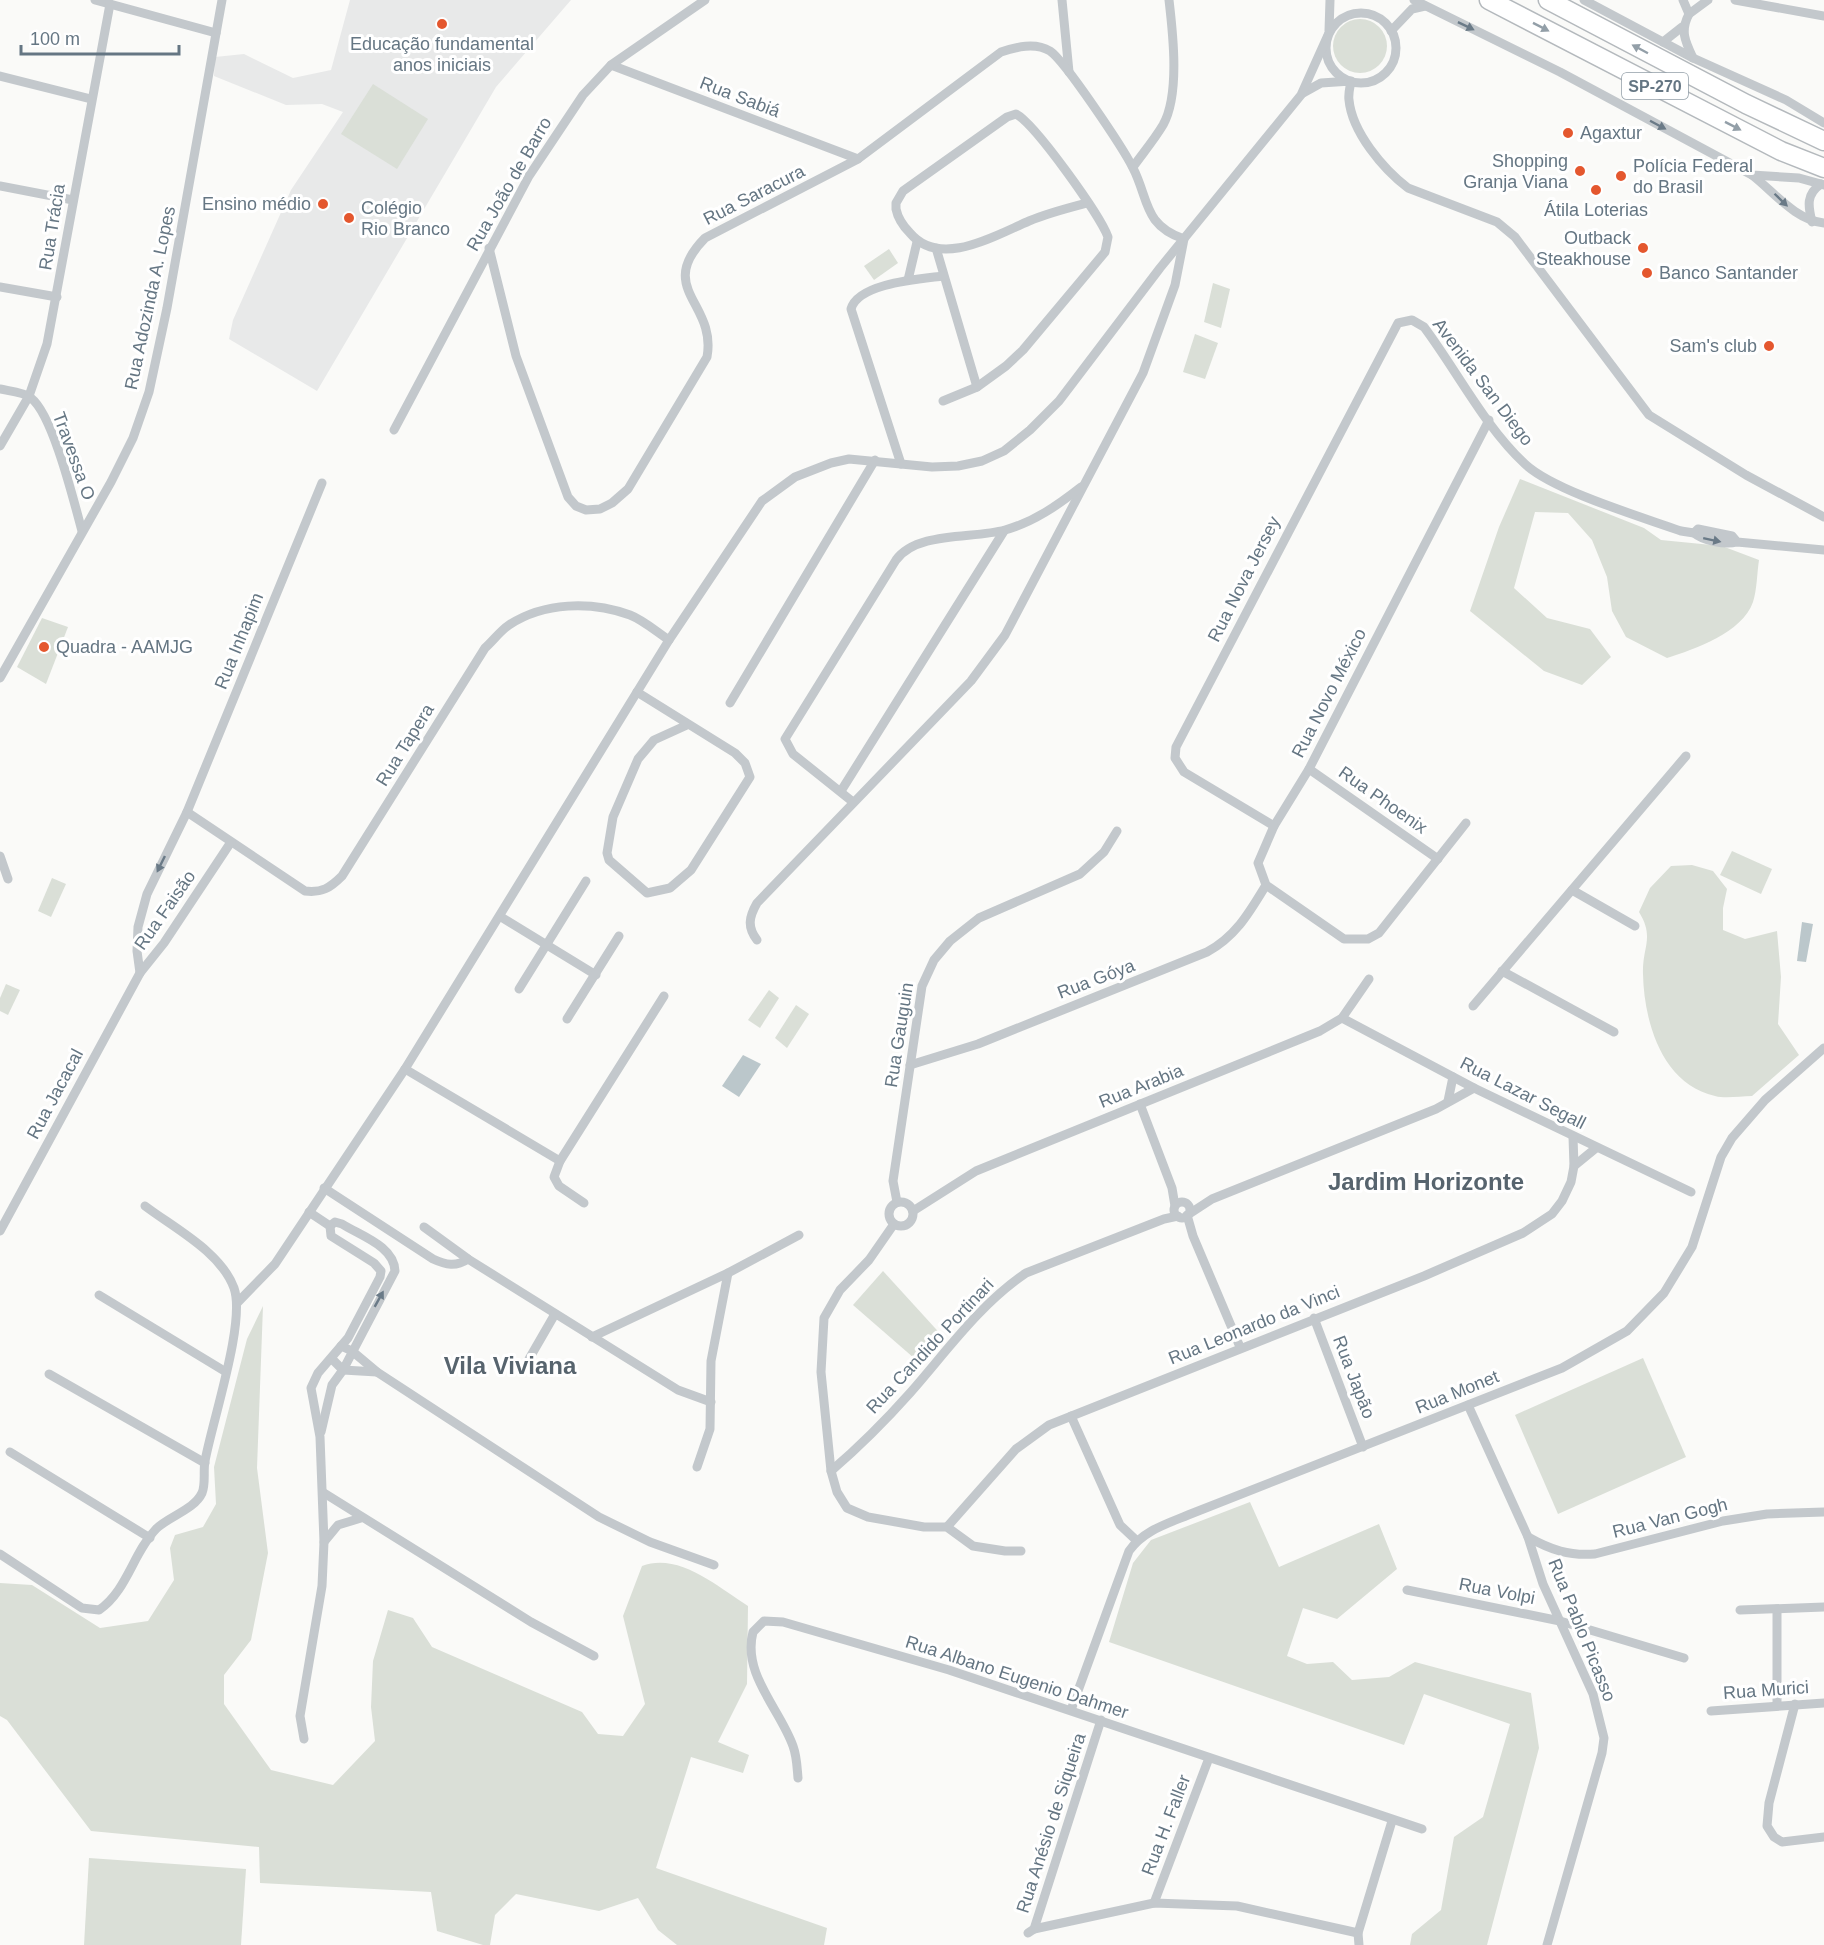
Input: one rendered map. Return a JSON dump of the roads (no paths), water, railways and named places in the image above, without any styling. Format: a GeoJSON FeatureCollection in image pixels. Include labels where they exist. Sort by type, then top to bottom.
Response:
{"type":"FeatureCollection","features":[{"type":"Feature","properties":{"kind":"highway","name":"SP-270"},"geometry":{"type":"LineString","coordinates":[[1489,0],[1781,151],[1823,179]]}},
{"type":"Feature","properties":{"kind":"highway","name":"SP-270"},"geometry":{"type":"LineString","coordinates":[[1548,0],[1735,99],[1824,141]]}},
{"type":"Feature","properties":{"kind":"street"},"geometry":{"type":"LineString","coordinates":[[95,0],[216,33]]}},
{"type":"Feature","properties":{"kind":"street","name":"Rua Adozinda A. Lopes"},"geometry":{"type":"LineString","coordinates":[[0,678],[133,438],[156,367],[222,0]]}},
{"type":"Feature","properties":{"kind":"street","name":"Rua João de Barro"},"geometry":{"type":"LineString","coordinates":[[394,430],[529,176],[583,95],[611,65],[705,0]]}},
{"type":"Feature","properties":{"kind":"street"},"geometry":{"type":"LineString","coordinates":[[1062,0],[1069,72]]}},
{"type":"Feature","properties":{"kind":"street"},"geometry":{"type":"LineString","coordinates":[[1133,167],[1164,124],[1171,104],[1173,82],[1169,0]]}},
{"type":"Feature","properties":{"kind":"street"},"geometry":{"type":"LineString","coordinates":[[1330,0],[1329,34],[1326,46],[1332,68],[1350,81]]}},
{"type":"Feature","properties":{"kind":"street"},"geometry":{"type":"LineString","coordinates":[[1414,0],[1560,72],[1752,175],[1790,208],[1812,222],[1824,223]]}},
{"type":"Feature","properties":{"kind":"street"},"geometry":{"type":"LineString","coordinates":[[1584,0],[1693,57],[1786,100],[1824,123]]}},
{"type":"Feature","properties":{"kind":"street"},"geometry":{"type":"LineString","coordinates":[[1683,0],[1689,14]]}},
{"type":"Feature","properties":{"kind":"street"},"geometry":{"type":"LineString","coordinates":[[1663,42],[1683,27],[1689,14],[1708,0]]}},
{"type":"Feature","properties":{"kind":"street"},"geometry":{"type":"LineString","coordinates":[[1735,0],[1824,16]]}},
{"type":"Feature","properties":{"kind":"street","name":"Rua Trácia"},"geometry":{"type":"LineString","coordinates":[[0,446],[29,396],[47,344],[110,4]]}},
{"type":"Feature","properties":{"kind":"street"},"geometry":{"type":"LineString","coordinates":[[1391,31],[1412,9],[1425,6]]}},
{"type":"Feature","properties":{"kind":"street"},"geometry":{"type":"LineString","coordinates":[[238,1302],[275,1264],[405,1069],[669,640],[762,501],[795,477],[813,469],[849,459],[932,467],[982,461],[1004,451],[1030,430],[1059,401],[1184,239],[1301,94],[1329,34],[1342,18],[1360,13],[1378,18],[1391,31],[1395,54],[1384,74],[1362,83],[1350,81],[1321,83],[1301,94]]}},
{"type":"Feature","properties":{"kind":"street"},"geometry":{"type":"LineString","coordinates":[[1683,27],[1685,42],[1693,57]]}},
{"type":"Feature","properties":{"kind":"street","name":"Rua Saracura"},"geometry":{"type":"LineString","coordinates":[[489,248],[516,356],[557,473],[568,496],[576,506],[586,510],[612,503],[628,489],[707,357],[708,333],[705,321],[687,290],[684,276],[686,264],[693,250],[705,238],[858,159],[1001,52],[1033,46],[1050,51],[1069,72],[1133,167],[1144,202],[1160,226],[1184,239]]}},
{"type":"Feature","properties":{"kind":"street","name":"Rua Sabiá"},"geometry":{"type":"LineString","coordinates":[[611,65],[858,159]]}},
{"type":"Feature","properties":{"kind":"street"},"geometry":{"type":"LineString","coordinates":[[0,76],[91,99]]}},
{"type":"Feature","properties":{"kind":"street"},"geometry":{"type":"LineString","coordinates":[[1350,81],[1348,100],[1359,129],[1396,179],[1408,188],[1497,222],[1515,237],[1649,415],[1746,475],[1824,517]]}},
{"type":"Feature","properties":{"kind":"street"},"geometry":{"type":"LineString","coordinates":[[943,401],[977,387],[1023,350],[1105,252],[1108,237],[1087,203],[1031,126],[1016,114],[989,129],[917,180],[899,197],[896,203],[897,217],[918,242],[936,248],[966,246],[991,239],[1029,221],[1087,203]]}},
{"type":"Feature","properties":{"kind":"street"},"geometry":{"type":"LineString","coordinates":[[1752,175],[1823,179]]}},
{"type":"Feature","properties":{"kind":"street"},"geometry":{"type":"LineString","coordinates":[[1812,222],[1809,200],[1823,179]]}},
{"type":"Feature","properties":{"kind":"street"},"geometry":{"type":"LineString","coordinates":[[0,186],[73,200]]}},
{"type":"Feature","properties":{"kind":"street"},"geometry":{"type":"LineString","coordinates":[[758,940],[750,932],[750,924],[757,903],[970,681],[994,651],[1143,373],[1175,285],[1184,239]]}},
{"type":"Feature","properties":{"kind":"street"},"geometry":{"type":"LineString","coordinates":[[908,280],[918,242]]}},
{"type":"Feature","properties":{"kind":"street"},"geometry":{"type":"LineString","coordinates":[[936,248],[977,387]]}},
{"type":"Feature","properties":{"kind":"street"},"geometry":{"type":"LineString","coordinates":[[901,464],[851,309],[855,300],[862,294],[908,280],[943,276]]}},
{"type":"Feature","properties":{"kind":"street"},"geometry":{"type":"LineString","coordinates":[[0,287],[57,297]]}},
{"type":"Feature","properties":{"kind":"street","name":"Avenida San Diego"},"geometry":{"type":"LineString","coordinates":[[1412,320],[1424,327],[1489,420],[1515,453],[1538,474],[1566,488],[1682,531],[1694,532],[1698,529],[1732,536],[1737,542],[1824,550]]}},
{"type":"Feature","properties":{"kind":"street","name":"Rua Nova Jersey"},"geometry":{"type":"LineString","coordinates":[[1274,826],[1184,772],[1175,758],[1176,747],[1392,330],[1398,323],[1412,320]]}},
{"type":"Feature","properties":{"kind":"street"},"geometry":{"type":"LineString","coordinates":[[0,389],[29,396]]}},
{"type":"Feature","properties":{"kind":"street","name":"Travessa O"},"geometry":{"type":"LineString","coordinates":[[29,396],[48,428],[68,480],[82,531]]}},
{"type":"Feature","properties":{"kind":"street","name":"Rua Novo México"},"geometry":{"type":"LineString","coordinates":[[1266,885],[1258,863],[1274,826],[1310,769],[1489,420]]}},
{"type":"Feature","properties":{"kind":"street"},"geometry":{"type":"LineString","coordinates":[[729,703],[875,460]]}},
{"type":"Feature","properties":{"kind":"street","name":"Rua Inhapim"},"geometry":{"type":"LineString","coordinates":[[187,812],[322,483]]}},
{"type":"Feature","properties":{"kind":"street"},"geometry":{"type":"LineString","coordinates":[[853,802],[793,754],[785,739],[902,552],[915,544],[1004,531],[1047,511],[1083,486]]}},
{"type":"Feature","properties":{"kind":"street"},"geometry":{"type":"LineString","coordinates":[[841,791],[1004,531]]}},
{"type":"Feature","properties":{"kind":"street","name":"Rua Tapera"},"geometry":{"type":"LineString","coordinates":[[187,812],[305,891],[317,893],[329,888],[342,876],[486,648],[508,626],[534,614],[561,606],[598,606],[632,616],[669,640]]}},
{"type":"Feature","properties":{"kind":"street"},"geometry":{"type":"LineString","coordinates":[[637,692],[735,753],[744,763],[750,777],[691,870],[670,888],[647,893],[609,860],[607,853],[613,817],[644,749],[654,740],[687,725]]}},
{"type":"Feature","properties":{"kind":"street"},"geometry":{"type":"LineString","coordinates":[[1473,1006],[1686,756]]}},
{"type":"Feature","properties":{"kind":"street","name":"Rua Phoenix"},"geometry":{"type":"LineString","coordinates":[[1310,769],[1438,859]]}},
{"type":"Feature","properties":{"kind":"street","name":"Rua Faisão"},"geometry":{"type":"LineString","coordinates":[[140,973],[137,951],[141,910],[187,812]]}},
{"type":"Feature","properties":{"kind":"street"},"geometry":{"type":"LineString","coordinates":[[1266,885],[1344,939],[1357,941],[1368,939],[1379,933],[1466,823]]}},
{"type":"Feature","properties":{"kind":"street","name":"Rua Gauguin"},"geometry":{"type":"LineString","coordinates":[[897,1202],[893,1181],[922,987],[930,966],[950,941],[979,918],[1080,874],[1095,862],[1117,831]]}},
{"type":"Feature","properties":{"kind":"street","name":"Rua Faisão"},"geometry":{"type":"LineString","coordinates":[[140,973],[160,949],[231,842]]}},
{"type":"Feature","properties":{"kind":"street"},"geometry":{"type":"LineString","coordinates":[[0,856],[8,879]]}},
{"type":"Feature","properties":{"kind":"street"},"geometry":{"type":"LineString","coordinates":[[519,989],[586,881]]}},
{"type":"Feature","properties":{"kind":"street","name":"Rua Góya"},"geometry":{"type":"LineString","coordinates":[[910,1065],[978,1044],[1207,952],[1226,941],[1239,928],[1266,885]]}},
{"type":"Feature","properties":{"kind":"street"},"geometry":{"type":"LineString","coordinates":[[1572,890],[1635,926]]}},
{"type":"Feature","properties":{"kind":"street"},"geometry":{"type":"LineString","coordinates":[[501,916],[596,975]]}},
{"type":"Feature","properties":{"kind":"street"},"geometry":{"type":"LineString","coordinates":[[567,1019],[619,936]]}},
{"type":"Feature","properties":{"kind":"street"},"geometry":{"type":"LineString","coordinates":[[1502,971],[1614,1032]]}},
{"type":"Feature","properties":{"kind":"street","name":"Rua Jacacal"},"geometry":{"type":"LineString","coordinates":[[0,1231],[140,973]]}},
{"type":"Feature","properties":{"kind":"street","name":"Rua Arabia"},"geometry":{"type":"LineString","coordinates":[[894,1224],[908,1224],[913,1211],[976,1171],[1290,1044],[1342,1018],[1369,980]]}},
{"type":"Feature","properties":{"kind":"street"},"geometry":{"type":"LineString","coordinates":[[584,1203],[559,1186],[554,1177],[560,1161],[664,996]]}},
{"type":"Feature","properties":{"kind":"street","name":"Rua Lazar Segall"},"geometry":{"type":"LineString","coordinates":[[1342,1018],[1474,1088],[1691,1192]]}},
{"type":"Feature","properties":{"kind":"street","name":"Rua Monet"},"geometry":{"type":"LineString","coordinates":[[1137,1541],[1148,1532],[1188,1515],[1562,1368],[1611,1341],[1642,1317],[1664,1293],[1692,1247],[1722,1157],[1732,1138],[1765,1100],[1824,1047]]}},
{"type":"Feature","properties":{"kind":"street"},"geometry":{"type":"LineString","coordinates":[[405,1069],[560,1161]]}},
{"type":"Feature","properties":{"kind":"street"},"geometry":{"type":"LineString","coordinates":[[1448,1101],[1454,1077]]}},
{"type":"Feature","properties":{"kind":"street","name":"Rua Candido Portinari"},"geometry":{"type":"LineString","coordinates":[[831,1471],[909,1394],[979,1312],[999,1292],[1026,1273],[1164,1219],[1181,1210],[1347,1147],[1436,1109],[1474,1088]]}},
{"type":"Feature","properties":{"kind":"street"},"geometry":{"type":"LineString","coordinates":[[1140,1104],[1187,1231],[1193,1236],[1240,1347]]}},
{"type":"Feature","properties":{"kind":"street","name":"Rua Leonardo da Vinci"},"geometry":{"type":"LineString","coordinates":[[947,1527],[1016,1449],[1049,1425],[1240,1347],[1424,1276],[1540,1223],[1562,1201],[1571,1182],[1574,1166],[1573,1137]]}},
{"type":"Feature","properties":{"kind":"street"},"geometry":{"type":"LineString","coordinates":[[1574,1166],[1596,1148]]}},
{"type":"Feature","properties":{"kind":"street"},"geometry":{"type":"LineString","coordinates":[[324,1188],[433,1259],[452,1265],[460,1265],[468,1259]]}},
{"type":"Feature","properties":{"kind":"street"},"geometry":{"type":"LineString","coordinates":[[897,1202],[906,1203],[913,1211]]}},
{"type":"Feature","properties":{"kind":"street","name":"Rua Arabia"},"geometry":{"type":"LineString","coordinates":[[894,1224],[888,1212],[897,1202]]}},
{"type":"Feature","properties":{"kind":"street"},"geometry":{"type":"LineString","coordinates":[[0,1554],[82,1608],[92,1611],[99,1610],[114,1597],[150,1538],[165,1522],[199,1498],[204,1490],[205,1463],[226,1372],[238,1302],[231,1281],[212,1256],[145,1206]]}},
{"type":"Feature","properties":{"kind":"street"},"geometry":{"type":"LineString","coordinates":[[309,1212],[330,1226]]}},
{"type":"Feature","properties":{"kind":"street"},"geometry":{"type":"LineString","coordinates":[[320,1437],[332,1385],[343,1370],[395,1271],[395,1261],[386,1251],[347,1227],[335,1222],[330,1226]]}},
{"type":"Feature","properties":{"kind":"street","name":"Rua Arabia"},"geometry":{"type":"LineString","coordinates":[[831,1471],[821,1372],[824,1318],[832,1303],[869,1260],[894,1224]]}},
{"type":"Feature","properties":{"kind":"street"},"geometry":{"type":"LineString","coordinates":[[304,1739],[300,1716],[322,1586],[324,1542],[324,1493],[320,1437],[311,1388],[318,1372],[332,1359],[341,1346],[380,1277],[381,1271],[374,1263],[331,1236],[330,1226]]}},
{"type":"Feature","properties":{"kind":"street"},"geometry":{"type":"LineString","coordinates":[[339,1242],[347,1227]]}},
{"type":"Feature","properties":{"kind":"street"},"geometry":{"type":"LineString","coordinates":[[424,1227],[468,1259],[591,1337],[678,1390],[711,1402]]}},
{"type":"Feature","properties":{"kind":"street"},"geometry":{"type":"LineString","coordinates":[[591,1337],[728,1273],[799,1235]]}},
{"type":"Feature","properties":{"kind":"street"},"geometry":{"type":"LineString","coordinates":[[697,1467],[708,1442],[711,1361],[728,1273]]}},
{"type":"Feature","properties":{"kind":"street"},"geometry":{"type":"LineString","coordinates":[[99,1295],[226,1372]]}},
{"type":"Feature","properties":{"kind":"street"},"geometry":{"type":"LineString","coordinates":[[529,1359],[555,1314]]}},
{"type":"Feature","properties":{"kind":"street","name":"Rua Japão"},"geometry":{"type":"LineString","coordinates":[[1314,1318],[1363,1447]]}},
{"type":"Feature","properties":{"kind":"street"},"geometry":{"type":"LineString","coordinates":[[341,1346],[352,1351],[376,1372],[599,1517],[650,1542],[714,1565]]}},
{"type":"Feature","properties":{"kind":"street"},"geometry":{"type":"LineString","coordinates":[[332,1359],[343,1370],[376,1372]]}},
{"type":"Feature","properties":{"kind":"street"},"geometry":{"type":"LineString","coordinates":[[49,1374],[205,1463]]}},
{"type":"Feature","properties":{"kind":"street"},"geometry":{"type":"LineString","coordinates":[[311,1388],[322,1401],[327,1403]]}},
{"type":"Feature","properties":{"kind":"street","name":"Rua Pablo Picasso"},"geometry":{"type":"LineString","coordinates":[[1468,1405],[1528,1537],[1560,1621],[1593,1694],[1604,1738],[1602,1753],[1547,1945]]}},
{"type":"Feature","properties":{"kind":"street"},"geometry":{"type":"LineString","coordinates":[[1071,1416],[1120,1525],[1137,1541],[1129,1551],[1071,1710]]}},
{"type":"Feature","properties":{"kind":"street"},"geometry":{"type":"LineString","coordinates":[[10,1452],[150,1538]]}},
{"type":"Feature","properties":{"kind":"street"},"geometry":{"type":"LineString","coordinates":[[831,1471],[841,1502],[860,1515],[924,1527],[947,1527],[973,1546],[1021,1551]]}},
{"type":"Feature","properties":{"kind":"street"},"geometry":{"type":"LineString","coordinates":[[324,1493],[531,1622],[594,1656]]}},
{"type":"Feature","properties":{"kind":"street","name":"Rua Van Gogh"},"geometry":{"type":"LineString","coordinates":[[1528,1537],[1549,1548],[1573,1555],[1595,1554],[1723,1521],[1767,1514],[1824,1512]]}},
{"type":"Feature","properties":{"kind":"street"},"geometry":{"type":"LineString","coordinates":[[324,1542],[338,1525],[361,1518]]}},
{"type":"Feature","properties":{"kind":"street","name":"Rua Volpi"},"geometry":{"type":"LineString","coordinates":[[1407,1590],[1560,1621],[1684,1658]]}},
{"type":"Feature","properties":{"kind":"street"},"geometry":{"type":"LineString","coordinates":[[1740,1610],[1824,1607]]}},
{"type":"Feature","properties":{"kind":"street"},"geometry":{"type":"LineString","coordinates":[[1776,1609],[1777,1704]]}},
{"type":"Feature","properties":{"kind":"street","name":"Rua Albano Eugenio Dahmer"},"geometry":{"type":"LineString","coordinates":[[798,1778],[797,1760],[792,1744],[766,1697],[753,1664],[751,1639],[753,1632],[764,1621],[783,1622],[938,1667],[1101,1720],[1392,1821],[1422,1829]]}},
{"type":"Feature","properties":{"kind":"street","name":"Rua Murici"},"geometry":{"type":"LineString","coordinates":[[1711,1711],[1824,1702]]}},
{"type":"Feature","properties":{"kind":"street"},"geometry":{"type":"LineString","coordinates":[[1795,1704],[1769,1803],[1767,1826],[1774,1838],[1782,1842],[1824,1837]]}},
{"type":"Feature","properties":{"kind":"street","name":"Rua Anésio de Siqueira"},"geometry":{"type":"LineString","coordinates":[[1101,1720],[1031,1931],[1154,1903]]}},
{"type":"Feature","properties":{"kind":"street","name":"Rua H. Faller"},"geometry":{"type":"LineString","coordinates":[[1154,1903],[1209,1758]]}},
{"type":"Feature","properties":{"kind":"street"},"geometry":{"type":"LineString","coordinates":[[1359,1945],[1358,1933],[1392,1821]]}},
{"type":"Feature","properties":{"kind":"street"},"geometry":{"type":"LineString","coordinates":[[1154,1903],[1237,1906],[1358,1933]]}},
{"type":"Feature","properties":{"kind":"place","name":"Educação fundamental anos iniciais"},"geometry":{"type":"Point","coordinates":[442,24]}},
{"type":"Feature","properties":{"kind":"place","name":"Agaxtur"},"geometry":{"type":"Point","coordinates":[1568,133]}},
{"type":"Feature","properties":{"kind":"place","name":"Shopping Granja Viana"},"geometry":{"type":"Point","coordinates":[1580,171]}},
{"type":"Feature","properties":{"kind":"place","name":"Polícia Federal do Brasil"},"geometry":{"type":"Point","coordinates":[1621,176]}},
{"type":"Feature","properties":{"kind":"place","name":"Átila Loterias"},"geometry":{"type":"Point","coordinates":[1596,190]}},
{"type":"Feature","properties":{"kind":"place","name":"Ensino médio"},"geometry":{"type":"Point","coordinates":[323,204]}},
{"type":"Feature","properties":{"kind":"place","name":"Colégio Rio Branco"},"geometry":{"type":"Point","coordinates":[349,218]}},
{"type":"Feature","properties":{"kind":"place","name":"Outback Steakhouse"},"geometry":{"type":"Point","coordinates":[1643,248]}},
{"type":"Feature","properties":{"kind":"place","name":"Banco Santander"},"geometry":{"type":"Point","coordinates":[1647,273]}},
{"type":"Feature","properties":{"kind":"place","name":"Sam's club"},"geometry":{"type":"Point","coordinates":[1769,346]}},
{"type":"Feature","properties":{"kind":"place","name":"Quadra - AAMJG"},"geometry":{"type":"Point","coordinates":[44,647]}},
{"type":"Feature","properties":{"kind":"district","name":"Jardim Horizonte"},"geometry":{"type":"Point","coordinates":[1426,1182]}},
{"type":"Feature","properties":{"kind":"district","name":"Vila Viviana"},"geometry":{"type":"Point","coordinates":[510,1366]}}]}
